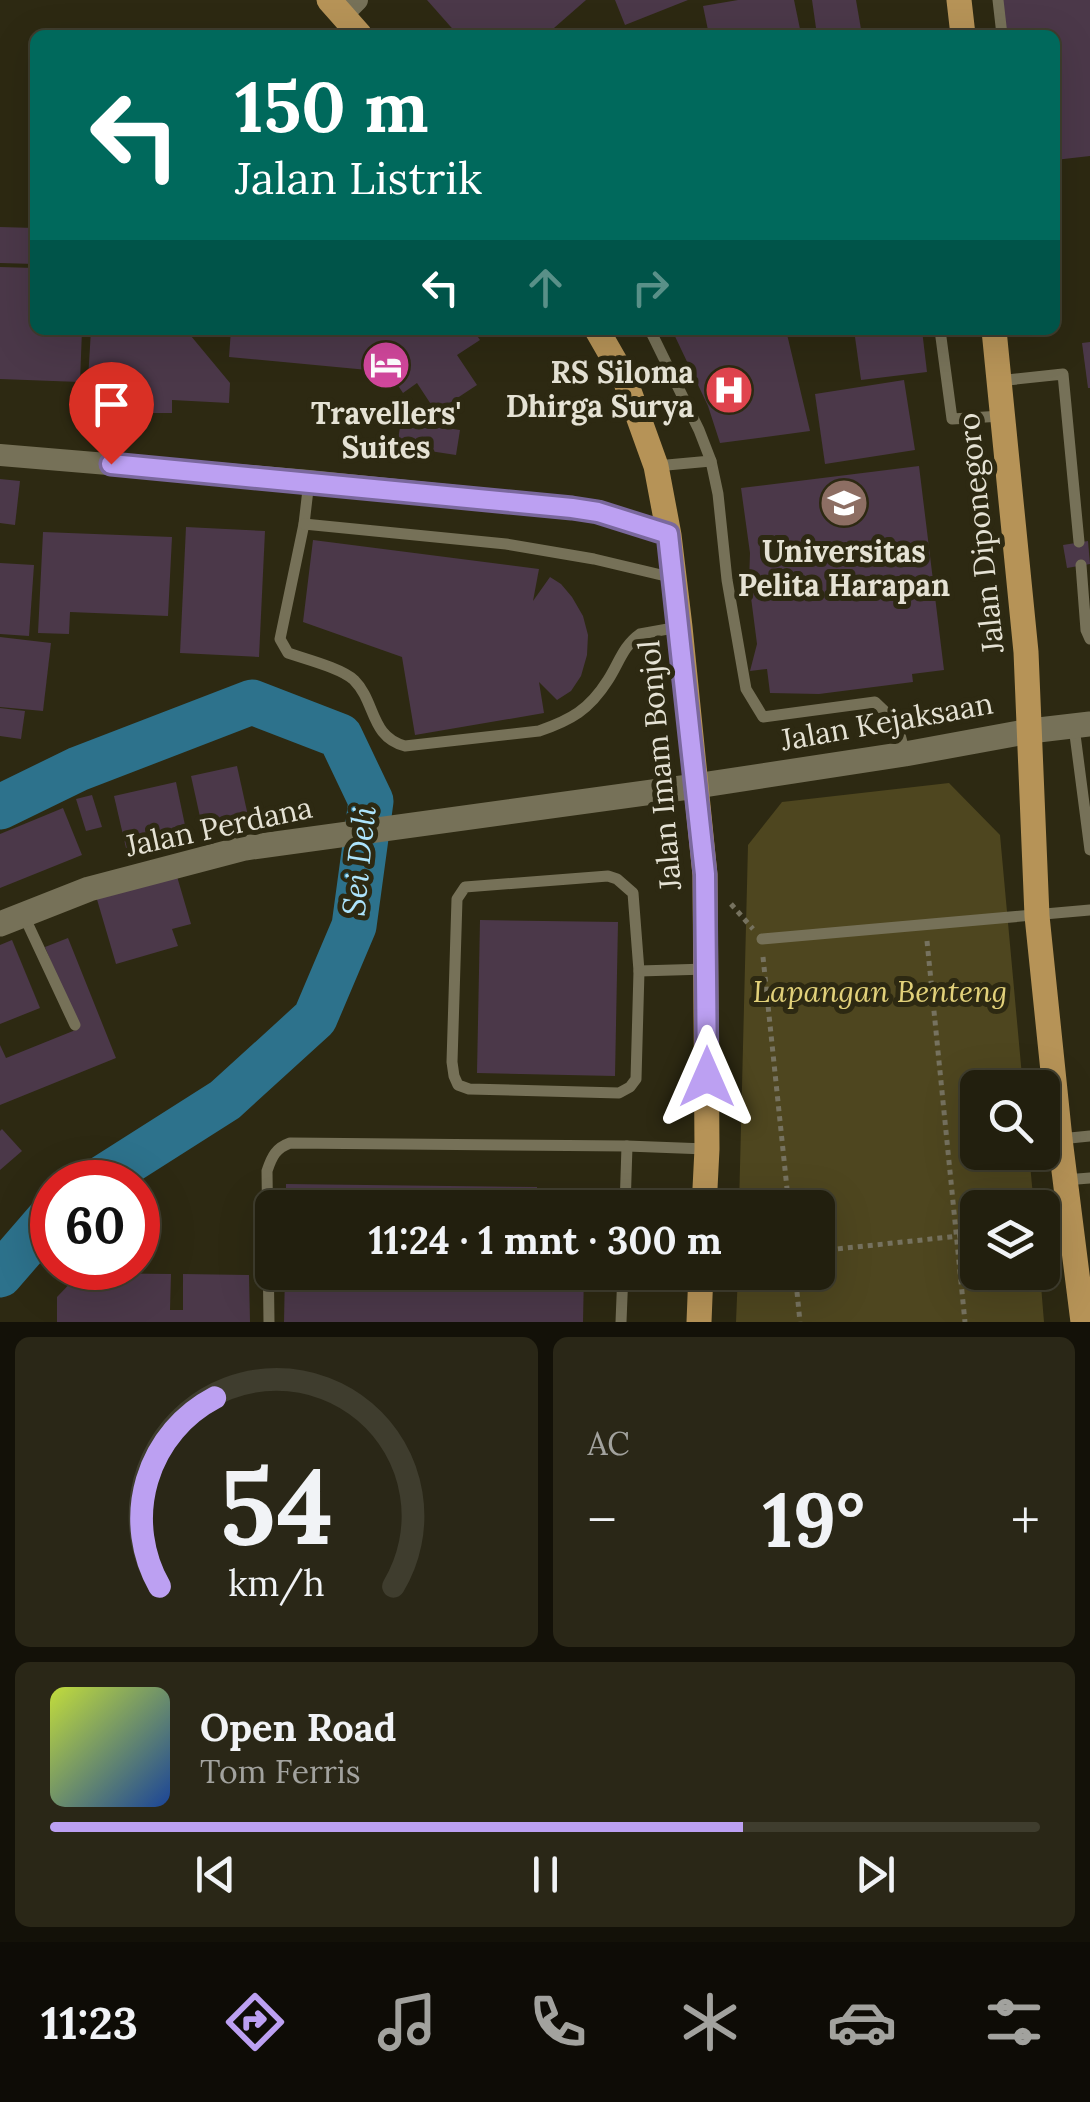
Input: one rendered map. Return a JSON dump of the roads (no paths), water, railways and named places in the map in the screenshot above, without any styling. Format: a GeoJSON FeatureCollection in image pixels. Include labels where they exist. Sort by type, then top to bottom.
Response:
{"type":"FeatureCollection","features":[{"type":"Feature","properties":{"kind":"main road"},"geometry":{"type":"LineString","coordinates":[[959,0],[962,30]]}},
{"type":"Feature","properties":{"kind":"main road"},"geometry":{"type":"LineString","coordinates":[[343,5],[357,30]]}},
{"type":"Feature","properties":{"kind":"main road","name":"Jalan Imam Bonjol"},"geometry":{"type":"LineString","coordinates":[[601,335],[624,378],[656,466],[680,627],[705,874],[705,1190]]}},
{"type":"Feature","properties":{"kind":"main road","name":"Jalan Diponegoro"},"geometry":{"type":"LineString","coordinates":[[994,335],[1026,652],[1036,916],[1052,1070]]}},
{"type":"Feature","properties":{"kind":"main road","name":"Jalan Kejaksaan"},"geometry":{"type":"LineString","coordinates":[[696,786],[905,754],[1030,730],[1082,725]]}},
{"type":"Feature","properties":{"kind":"main road","name":"Jalan Perdana"},"geometry":{"type":"LineString","coordinates":[[11,919],[90,889],[244,848],[696,786]]}},
{"type":"Feature","properties":{"kind":"main road","name":"Jalan Diponegoro"},"geometry":{"type":"LineString","coordinates":[[1060,1140],[1078,1179],[1085,1312]]}},
{"type":"Feature","properties":{"kind":"main road"},"geometry":{"type":"LineString","coordinates":[[699,1322],[700,1290]]}},
{"type":"Feature","properties":{"kind":"street"},"geometry":{"type":"LineString","coordinates":[[0,456],[309,481],[572,508],[668,534]]}},
{"type":"Feature","properties":{"kind":"lane"},"geometry":{"type":"LineString","coordinates":[[998,0],[1001,30]]}},
{"type":"Feature","properties":{"kind":"lane"},"geometry":{"type":"LineString","coordinates":[[652,335],[711,461],[746,689],[762,717],[875,702],[897,723],[905,754]]}},
{"type":"Feature","properties":{"kind":"lane"},"geometry":{"type":"LineString","coordinates":[[941,335],[952,419],[1002,416]]}},
{"type":"Feature","properties":{"kind":"lane"},"geometry":{"type":"LineString","coordinates":[[998,380],[1063,374],[1080,542]]}},
{"type":"Feature","properties":{"kind":"lane"},"geometry":{"type":"LineString","coordinates":[[656,466],[711,461]]}},
{"type":"Feature","properties":{"kind":"lane"},"geometry":{"type":"LineString","coordinates":[[309,481],[280,639],[288,654],[354,680],[383,734],[392,743],[406,746],[538,732],[559,724],[584,711],[608,682],[635,638],[680,627]]}},
{"type":"Feature","properties":{"kind":"lane"},"geometry":{"type":"LineString","coordinates":[[304,524],[522,546],[674,578]]}},
{"type":"Feature","properties":{"kind":"lane"},"geometry":{"type":"LineString","coordinates":[[1081,566],[1090,639]]}},
{"type":"Feature","properties":{"kind":"lane"},"geometry":{"type":"LineString","coordinates":[[1082,725],[1090,850]]}},
{"type":"Feature","properties":{"kind":"lane"},"geometry":{"type":"LineString","coordinates":[[608,876],[618,879],[633,893],[639,971],[636,1079],[630,1087],[618,1093],[468,1089],[458,1085],[452,1062],[457,899],[465,887],[608,876]]}},
{"type":"Feature","properties":{"kind":"lane"},"geometry":{"type":"LineString","coordinates":[[762,939],[1090,910]]}},
{"type":"Feature","properties":{"kind":"lane"},"geometry":{"type":"LineString","coordinates":[[11,919],[75,1026]]}},
{"type":"Feature","properties":{"kind":"lane"},"geometry":{"type":"LineString","coordinates":[[639,971],[707,969]]}},
{"type":"Feature","properties":{"kind":"lane"},"geometry":{"type":"LineString","coordinates":[[1060,1140],[1090,1136]]}},
{"type":"Feature","properties":{"kind":"lane"},"geometry":{"type":"LineString","coordinates":[[269,1322],[266,1170],[280,1147],[290,1142],[706,1150]]}},
{"type":"Feature","properties":{"kind":"lane"},"geometry":{"type":"LineString","coordinates":[[626,1190],[627,1146]]}},
{"type":"Feature","properties":{"kind":"lane"},"geometry":{"type":"LineString","coordinates":[[621,1322],[622,1290]]}},
{"type":"Feature","properties":{"kind":"waterway","name":"Sei Deli"},"geometry":{"type":"LineString","coordinates":[[0,807],[78,769],[252,702],[340,736],[371,801],[354,926],[315,1018],[225,1100],[131,1160]]}},
{"type":"Feature","properties":{"kind":"waterway","name":"Sei Deli"},"geometry":{"type":"LineString","coordinates":[[0,1275],[30,1240]]}},
{"type":"Feature","properties":{"kind":"place","name":"Travellers' Suites"},"geometry":{"type":"Point","coordinates":[386,365]}},
{"type":"Feature","properties":{"kind":"place","name":"RS Siloma Dhirga Surya"},"geometry":{"type":"Point","coordinates":[729,390]}},
{"type":"Feature","properties":{"kind":"place","name":"Universitas Pelita Harapan"},"geometry":{"type":"Point","coordinates":[844,503]}},
{"type":"Feature","properties":{"kind":"park label","name":"Lapangan Benteng"},"geometry":{"type":"Point","coordinates":[880,992]}}]}
